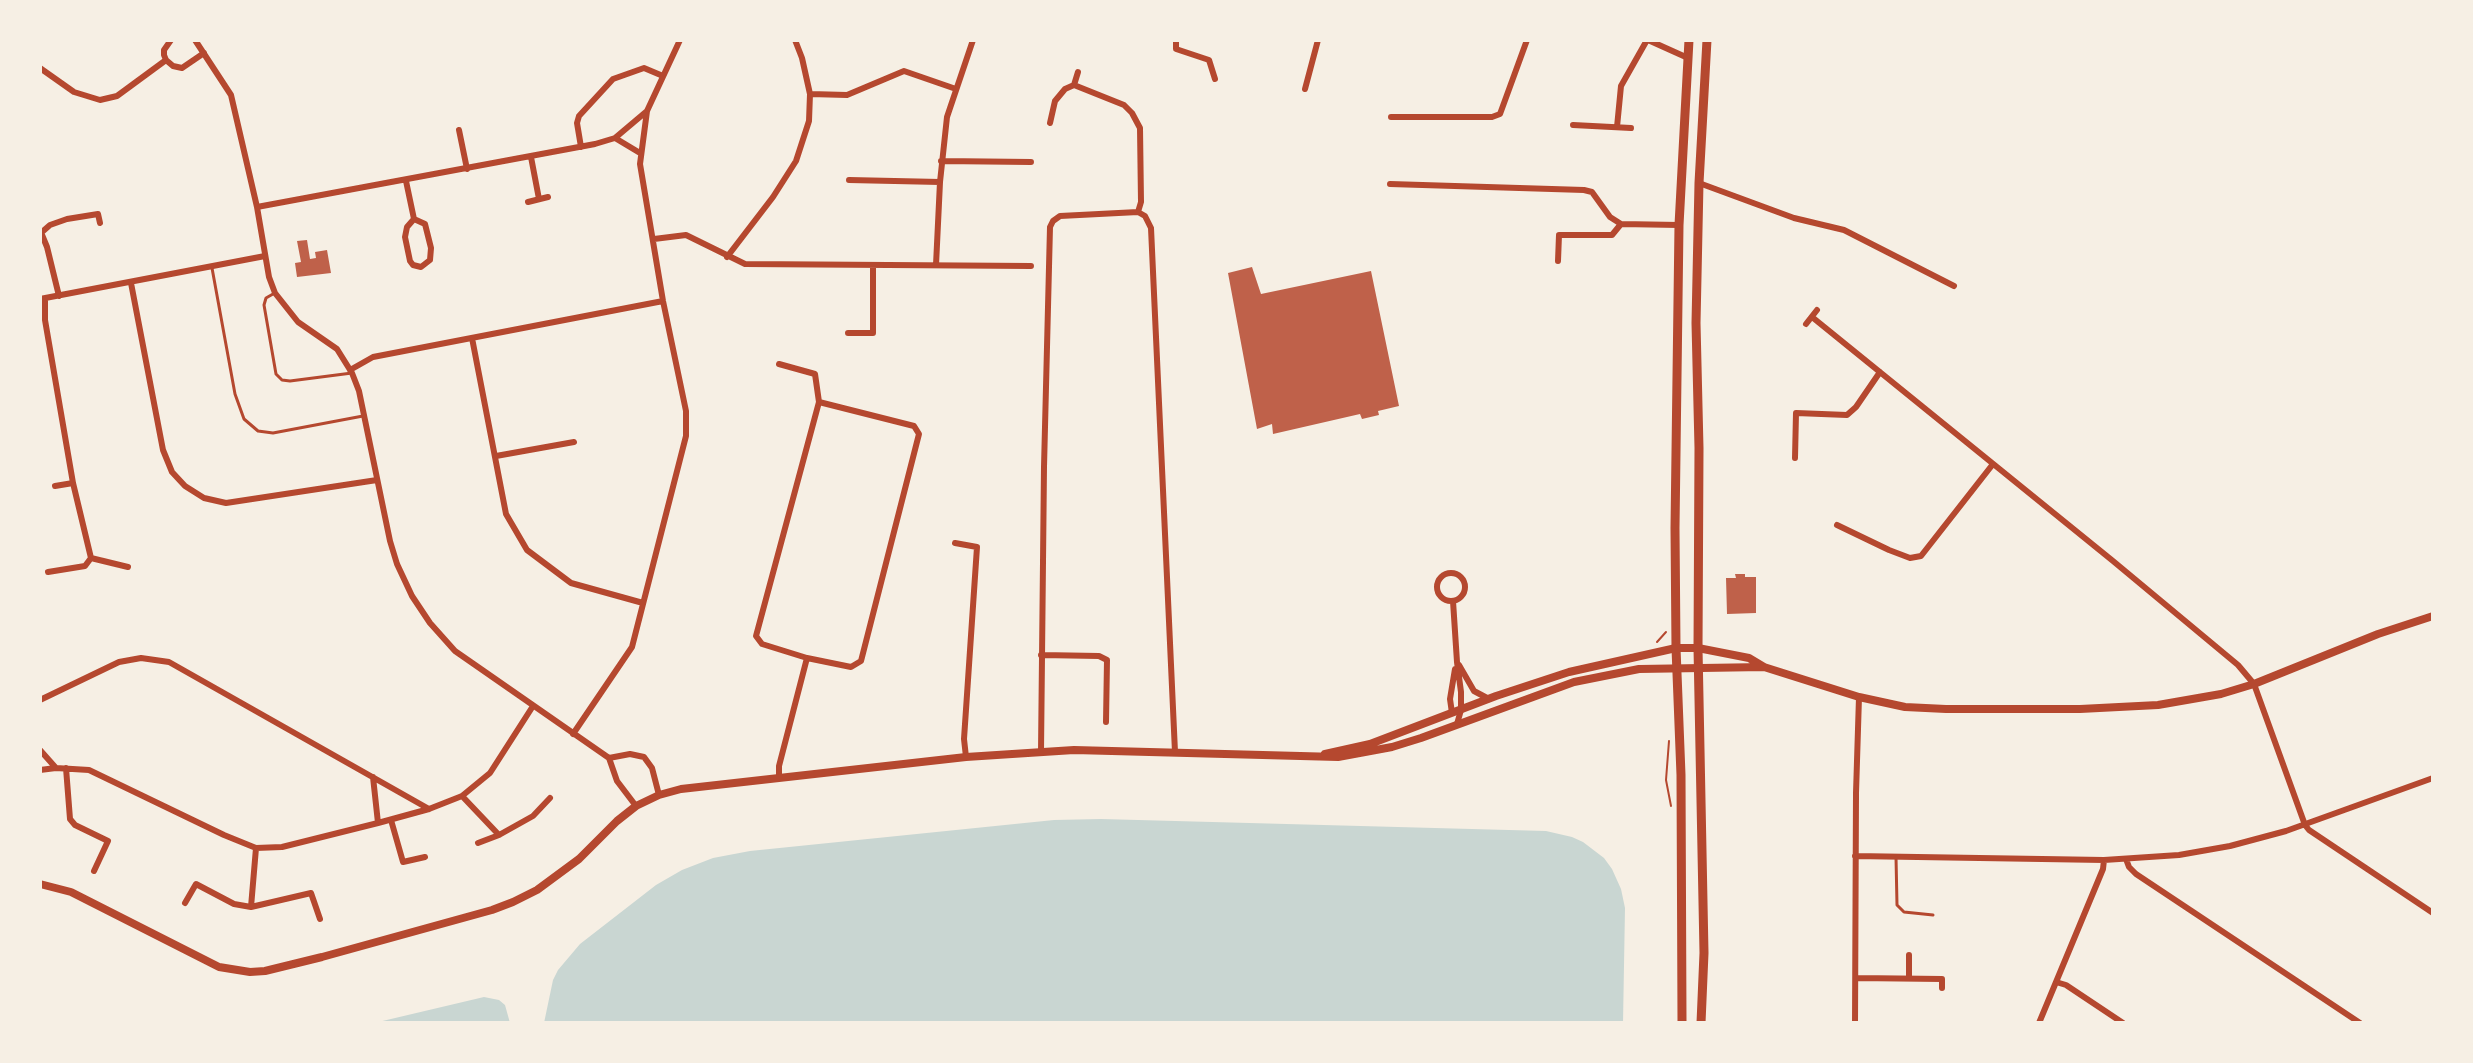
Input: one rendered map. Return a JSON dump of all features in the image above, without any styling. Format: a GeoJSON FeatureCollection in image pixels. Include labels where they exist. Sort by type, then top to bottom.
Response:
{"type":"FeatureCollection","features":[{"type":"Feature","properties":{"kind":"highway"},"geometry":{"type":"LineString","coordinates":[[1682,1023],[1681,775],[1676,648],[1679,225],[1689,40]]}},
{"type":"Feature","properties":{"kind":"highway"},"geometry":{"type":"LineString","coordinates":[[1701,1023],[1704,953],[1696,323],[1699,183],[1707,40]]}},
{"type":"Feature","properties":{"kind":"main road"},"geometry":{"type":"LineString","coordinates":[[1320,755],[1370,744],[1569,672],[1676,648],[1698,648],[1749,658],[1764,667],[1859,697],[1905,707],[2080,709],[2184,702],[2254,684],[2378,634],[2433,616]]}},
{"type":"Feature","properties":{"kind":"main road"},"geometry":{"type":"LineString","coordinates":[[40,884],[71,892],[219,967],[250,972],[274,970],[513,902],[537,890],[579,859],[636,806],[681,789],[966,757],[1041,752],[1113,750],[1338,757],[1392,747],[1574,682],[1639,669],[1764,667]]}},
{"type":"Feature","properties":{"kind":"street"},"geometry":{"type":"LineString","coordinates":[[171,40],[164,50],[166,60],[173,66],[182,68],[204,53]]}},
{"type":"Feature","properties":{"kind":"street"},"geometry":{"type":"LineString","coordinates":[[195,40],[231,95],[275,293],[298,322],[337,349],[351,372],[397,564],[422,613],[455,651],[609,758],[617,781],[636,806]]}},
{"type":"Feature","properties":{"kind":"street"},"geometry":{"type":"LineString","coordinates":[[573,734],[632,647],[686,436],[686,411],[663,301],[640,164],[647,111],[680,40]]}},
{"type":"Feature","properties":{"kind":"street"},"geometry":{"type":"LineString","coordinates":[[727,257],[796,161],[809,121],[810,94],[795,40]]}},
{"type":"Feature","properties":{"kind":"street"},"geometry":{"type":"LineString","coordinates":[[936,265],[941,161],[947,117],[973,40]]}},
{"type":"Feature","properties":{"kind":"street"},"geometry":{"type":"LineString","coordinates":[[1176,40],[1176,49],[1209,60],[1215,79]]}},
{"type":"Feature","properties":{"kind":"street"},"geometry":{"type":"LineString","coordinates":[[1305,89],[1318,40]]}},
{"type":"Feature","properties":{"kind":"street"},"geometry":{"type":"LineString","coordinates":[[1391,117],[1492,117],[1500,114],[1527,40]]}},
{"type":"Feature","properties":{"kind":"street"},"geometry":{"type":"LineString","coordinates":[[1617,127],[1621,86],[1648,40],[1688,58]]}},
{"type":"Feature","properties":{"kind":"street"},"geometry":{"type":"LineString","coordinates":[[40,68],[74,92],[100,100],[117,96],[166,60]]}},
{"type":"Feature","properties":{"kind":"street"},"geometry":{"type":"LineString","coordinates":[[581,147],[577,123],[579,116],[613,79],[644,68],[663,76]]}},
{"type":"Feature","properties":{"kind":"street"},"geometry":{"type":"LineString","coordinates":[[810,94],[847,95],[904,71],[956,89]]}},
{"type":"Feature","properties":{"kind":"street"},"geometry":{"type":"LineString","coordinates":[[1074,85],[1078,72]]}},
{"type":"Feature","properties":{"kind":"street"},"geometry":{"type":"LineString","coordinates":[[1050,123],[1055,101],[1065,89],[1074,85],[1124,105],[1137,119],[1140,128],[1141,202],[1138,212]]}},
{"type":"Feature","properties":{"kind":"street"},"geometry":{"type":"LineString","coordinates":[[257,207],[581,147],[615,138],[647,111]]}},
{"type":"Feature","properties":{"kind":"street"},"geometry":{"type":"LineString","coordinates":[[1573,125],[1631,128]]}},
{"type":"Feature","properties":{"kind":"street"},"geometry":{"type":"LineString","coordinates":[[459,130],[467,169]]}},
{"type":"Feature","properties":{"kind":"street"},"geometry":{"type":"LineString","coordinates":[[615,138],[640,153]]}},
{"type":"Feature","properties":{"kind":"street"},"geometry":{"type":"LineString","coordinates":[[531,157],[539,199]]}},
{"type":"Feature","properties":{"kind":"street"},"geometry":{"type":"LineString","coordinates":[[941,161],[1031,162]]}},
{"type":"Feature","properties":{"kind":"street"},"geometry":{"type":"LineString","coordinates":[[849,180],[940,182]]}},
{"type":"Feature","properties":{"kind":"street"},"geometry":{"type":"LineString","coordinates":[[406,181],[414,219]]}},
{"type":"Feature","properties":{"kind":"street"},"geometry":{"type":"LineString","coordinates":[[1699,183],[1794,218],[1844,230],[1954,286]]}},
{"type":"Feature","properties":{"kind":"street"},"geometry":{"type":"LineString","coordinates":[[1390,184],[1584,190],[1592,192],[1610,217],[1621,224],[1679,225]]}},
{"type":"Feature","properties":{"kind":"street"},"geometry":{"type":"LineString","coordinates":[[528,202],[548,197]]}},
{"type":"Feature","properties":{"kind":"street"},"geometry":{"type":"LineString","coordinates":[[1041,752],[1050,227],[1060,216],[1138,212],[1145,216],[1151,228],[1175,752]]}},
{"type":"Feature","properties":{"kind":"street"},"geometry":{"type":"LineString","coordinates":[[59,296],[41,231],[67,219],[98,214],[100,223]]}},
{"type":"Feature","properties":{"kind":"street"},"geometry":{"type":"LineString","coordinates":[[414,219],[425,224],[431,248],[430,260],[421,267],[410,261],[405,237],[407,227],[414,219]]}},
{"type":"Feature","properties":{"kind":"street"},"geometry":{"type":"LineString","coordinates":[[1558,261],[1559,235],[1612,235],[1621,224]]}},
{"type":"Feature","properties":{"kind":"street"},"geometry":{"type":"LineString","coordinates":[[654,239],[686,235],[745,264],[1031,266]]}},
{"type":"Feature","properties":{"kind":"street"},"geometry":{"type":"LineString","coordinates":[[91,558],[73,483],[42,299],[265,256]]}},
{"type":"Feature","properties":{"kind":"street"},"geometry":{"type":"LineString","coordinates":[[848,333],[873,333],[873,265]]}},
{"type":"Feature","properties":{"kind":"street"},"geometry":{"type":"LineString","coordinates":[[131,283],[163,450],[172,472],[185,486],[204,498],[226,503],[377,480]]}},
{"type":"Feature","properties":{"kind":"street"},"geometry":{"type":"LineString","coordinates":[[351,372],[373,357],[663,301]]}},
{"type":"Feature","properties":{"kind":"street"},"geometry":{"type":"LineString","coordinates":[[1806,324],[1817,310]]}},
{"type":"Feature","properties":{"kind":"street"},"geometry":{"type":"LineString","coordinates":[[1812,317],[2238,665],[2254,684],[2305,825],[2324,841],[2433,913]]}},
{"type":"Feature","properties":{"kind":"street"},"geometry":{"type":"LineString","coordinates":[[472,338],[506,514],[527,550],[571,583],[643,603]]}},
{"type":"Feature","properties":{"kind":"street"},"geometry":{"type":"LineString","coordinates":[[779,364],[815,374],[819,402],[756,636],[762,644],[851,667],[861,661],[919,434],[914,426],[819,402]]}},
{"type":"Feature","properties":{"kind":"street"},"geometry":{"type":"LineString","coordinates":[[1795,458],[1796,413],[1847,415],[1880,372]]}},
{"type":"Feature","properties":{"kind":"street"},"geometry":{"type":"LineString","coordinates":[[496,456],[574,442]]}},
{"type":"Feature","properties":{"kind":"street"},"geometry":{"type":"LineString","coordinates":[[1837,525],[1910,558],[1921,556],[1993,464]]}},
{"type":"Feature","properties":{"kind":"street"},"geometry":{"type":"LineString","coordinates":[[55,486],[73,483]]}},
{"type":"Feature","properties":{"kind":"street"},"geometry":{"type":"LineString","coordinates":[[955,543],[977,547],[964,739],[966,757]]}},
{"type":"Feature","properties":{"kind":"street"},"geometry":{"type":"LineString","coordinates":[[91,558],[128,567]]}},
{"type":"Feature","properties":{"kind":"street"},"geometry":{"type":"LineString","coordinates":[[48,572],[85,566],[91,558]]}},
{"type":"Feature","properties":{"kind":"street"},"geometry":{"type":"LineString","coordinates":[[1448,574],[1459,576],[1465,586],[1461,598],[1453,601],[1441,598],[1437,590],[1440,578],[1448,574]]}},
{"type":"Feature","properties":{"kind":"street"},"geometry":{"type":"LineString","coordinates":[[1453,601],[1461,692],[1457,724]]}},
{"type":"Feature","properties":{"kind":"street"},"geometry":{"type":"LineString","coordinates":[[1041,655],[1099,656],[1107,660],[1106,722]]}},
{"type":"Feature","properties":{"kind":"street"},"geometry":{"type":"LineString","coordinates":[[42,701],[119,662],[141,658],[169,662],[429,809]]}},
{"type":"Feature","properties":{"kind":"street"},"geometry":{"type":"LineString","coordinates":[[779,778],[779,766],[807,658]]}},
{"type":"Feature","properties":{"kind":"street"},"geometry":{"type":"LineString","coordinates":[[1457,662],[1474,691],[1489,699]]}},
{"type":"Feature","properties":{"kind":"street"},"geometry":{"type":"LineString","coordinates":[[1457,662],[1450,699],[1457,711]]}},
{"type":"Feature","properties":{"kind":"street"},"geometry":{"type":"LineString","coordinates":[[1855,1023],[1859,697]]}},
{"type":"Feature","properties":{"kind":"street"},"geometry":{"type":"LineString","coordinates":[[40,770],[89,770],[256,848],[282,847],[391,820],[462,796],[490,773],[533,706]]}},
{"type":"Feature","properties":{"kind":"street"},"geometry":{"type":"LineString","coordinates":[[40,750],[56,768]]}},
{"type":"Feature","properties":{"kind":"street"},"geometry":{"type":"LineString","coordinates":[[609,758],[630,754],[644,757],[652,768],[659,795]]}},
{"type":"Feature","properties":{"kind":"street"},"geometry":{"type":"LineString","coordinates":[[66,768],[70,819],[75,825],[108,841],[94,871]]}},
{"type":"Feature","properties":{"kind":"street"},"geometry":{"type":"LineString","coordinates":[[373,777],[378,823]]}},
{"type":"Feature","properties":{"kind":"street"},"geometry":{"type":"LineString","coordinates":[[1855,856],[2104,860],[2179,855],[2230,846],[2305,825],[2433,778]]}},
{"type":"Feature","properties":{"kind":"street"},"geometry":{"type":"LineString","coordinates":[[462,796],[499,835]]}},
{"type":"Feature","properties":{"kind":"street"},"geometry":{"type":"LineString","coordinates":[[478,843],[533,816],[550,798]]}},
{"type":"Feature","properties":{"kind":"street"},"geometry":{"type":"LineString","coordinates":[[391,820],[403,862],[425,857]]}},
{"type":"Feature","properties":{"kind":"street"},"geometry":{"type":"LineString","coordinates":[[362,827],[365,835]]}},
{"type":"Feature","properties":{"kind":"street"},"geometry":{"type":"LineString","coordinates":[[251,907],[256,848]]}},
{"type":"Feature","properties":{"kind":"street"},"geometry":{"type":"LineString","coordinates":[[2126,859],[2129,867],[2155,887],[2360,1023]]}},
{"type":"Feature","properties":{"kind":"street"},"geometry":{"type":"LineString","coordinates":[[2039,1023],[2103,869],[2104,860]]}},
{"type":"Feature","properties":{"kind":"street"},"geometry":{"type":"LineString","coordinates":[[185,903],[196,884],[234,904],[251,907],[311,893],[320,919]]}},
{"type":"Feature","properties":{"kind":"street"},"geometry":{"type":"LineString","coordinates":[[1909,955],[1909,977]]}},
{"type":"Feature","properties":{"kind":"street"},"geometry":{"type":"LineString","coordinates":[[1856,978],[1942,979],[1942,988]]}},
{"type":"Feature","properties":{"kind":"street"},"geometry":{"type":"LineString","coordinates":[[2056,982],[2066,985],[2123,1023]]}},
{"type":"Feature","properties":{"kind":"lane"},"geometry":{"type":"LineString","coordinates":[[211,267],[235,394],[244,419],[258,431],[273,433],[363,416]]}},
{"type":"Feature","properties":{"kind":"lane"},"geometry":{"type":"LineString","coordinates":[[275,293],[266,298],[264,305],[276,374],[282,380],[290,381],[351,372]]}},
{"type":"Feature","properties":{"kind":"lane"},"geometry":{"type":"LineString","coordinates":[[1896,857],[1897,905],[1904,912],[1933,915]]}},
{"type":"Feature","properties":{"kind":"path"},"geometry":{"type":"LineString","coordinates":[[1670,737],[1666,780],[1672,811]]}},
{"type":"Feature","properties":{"kind":"shaded area"},"geometry":{"type":"Polygon","coordinates":[[[1054,820],[1546,831],[1572,837],[1604,858],[1621,889],[1625,908],[1623,1023],[544,1023],[553,980],[580,944],[656,885],[682,870],[713,858],[750,851],[1054,820]]]}},
{"type":"Feature","properties":{"kind":"shaded area"},"geometry":{"type":"Polygon","coordinates":[[[484,997],[499,1000],[505,1005],[510,1023],[374,1023],[484,997]]]}},
{"type":"Feature","properties":{"kind":"building"},"geometry":{"type":"Polygon","coordinates":[[[307,240],[310,259],[316,258],[315,252],[327,250],[331,273],[297,277],[295,263],[301,262],[297,241],[307,240]]]}},
{"type":"Feature","properties":{"kind":"building"},"geometry":{"type":"Polygon","coordinates":[[[1252,267],[1261,294],[1371,271],[1399,406],[1362,419],[1360,414],[1273,434],[1272,424],[1257,429],[1228,273],[1252,267]]]}},
{"type":"Feature","properties":{"kind":"building"},"geometry":{"type":"Polygon","coordinates":[[[1735,574],[1756,577],[1756,613],[1727,614],[1726,578],[1736,578],[1735,574]]]}}]}
